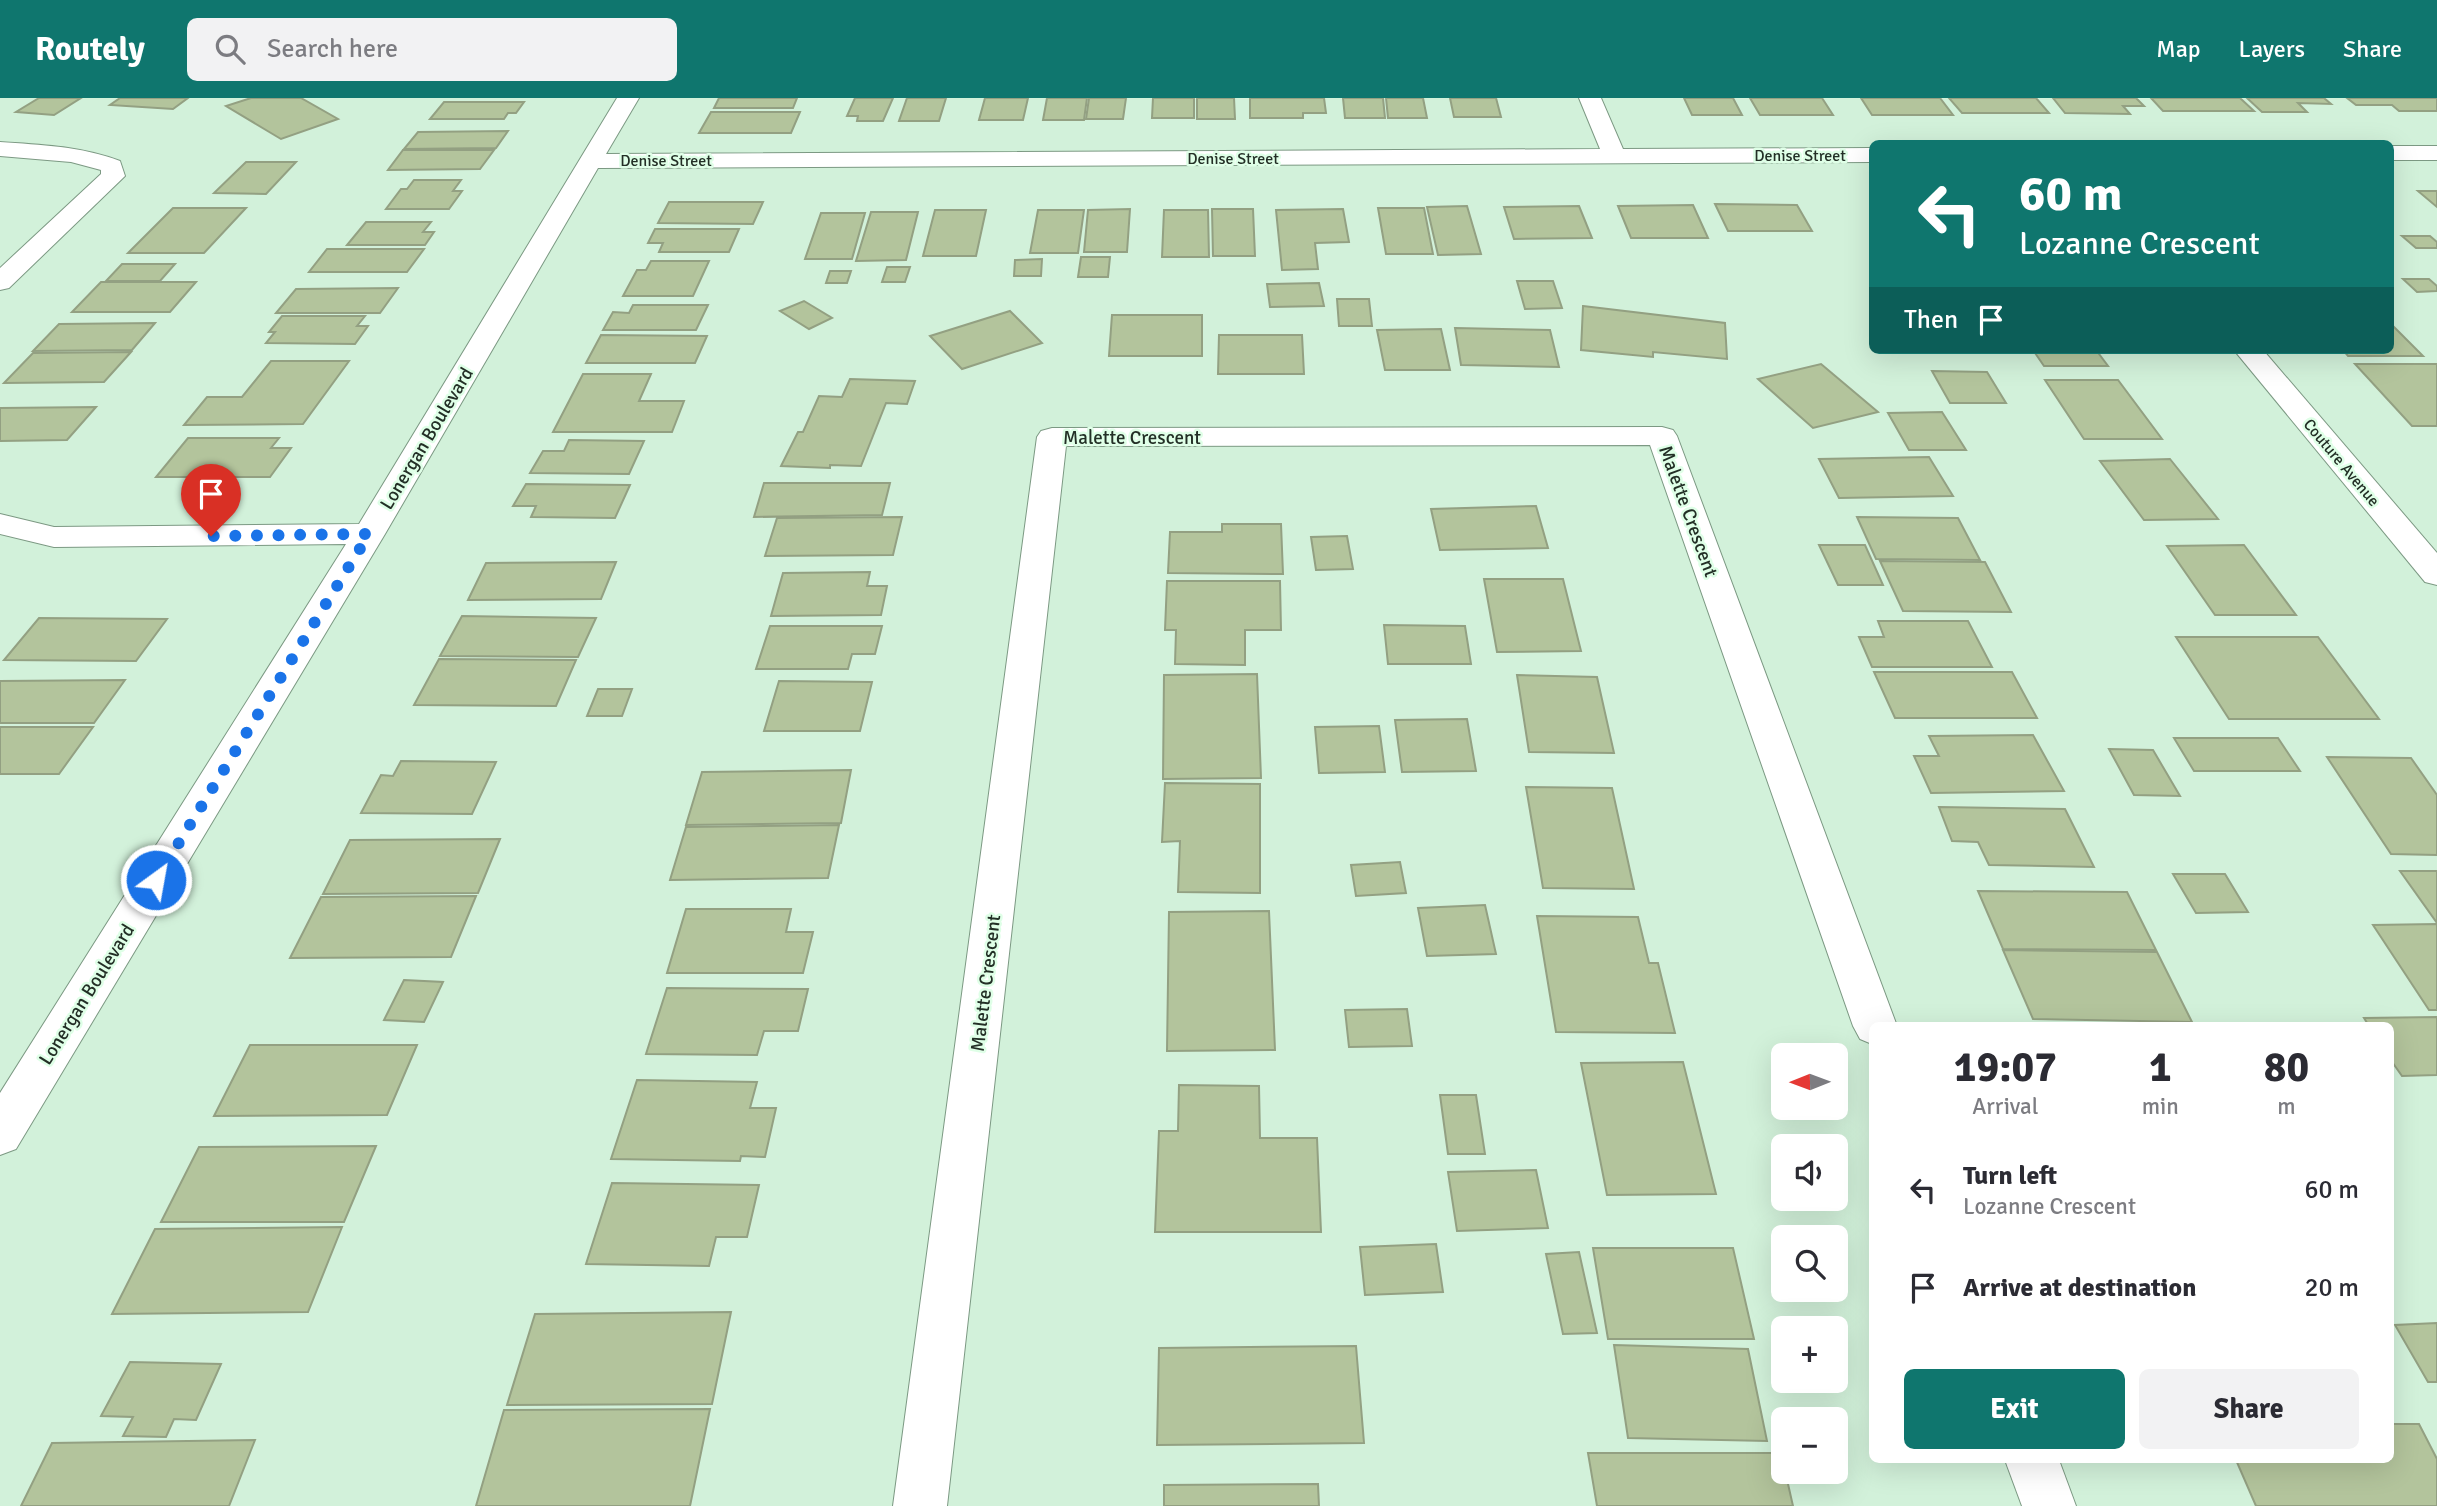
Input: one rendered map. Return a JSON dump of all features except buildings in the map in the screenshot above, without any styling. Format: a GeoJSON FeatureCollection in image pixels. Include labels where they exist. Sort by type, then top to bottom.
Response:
{"type":"FeatureCollection","features":[{"type":"Feature","properties":{"kind":"street","name":"Lonergan Boulevard"},"geometry":{"type":"LineString","coordinates":[[0,1134],[369,534],[628,98]]}},
{"type":"Feature","properties":{"kind":"street"},"geometry":{"type":"LineString","coordinates":[[1590,98],[1614,156]]}},
{"type":"Feature","properties":{"kind":"street"},"geometry":{"type":"LineString","coordinates":[[0,149],[52,152],[100,161],[112,166],[113,176],[0,282]]}},
{"type":"Feature","properties":{"kind":"street"},"geometry":{"type":"LineString","coordinates":[[2394,153],[2437,153]]}},
{"type":"Feature","properties":{"kind":"street","name":"Denise Street"},"geometry":{"type":"LineString","coordinates":[[593,161],[1869,155]]}},
{"type":"Feature","properties":{"kind":"street","name":"Couture Avenue"},"geometry":{"type":"LineString","coordinates":[[2251,354],[2437,574]]}},
{"type":"Feature","properties":{"kind":"street","name":"Malette Crescent"},"geometry":{"type":"LineString","coordinates":[[920,1506],[1052,437],[1662,436],[1874,1022]]}},
{"type":"Feature","properties":{"kind":"street"},"geometry":{"type":"LineString","coordinates":[[0,524],[54,537],[369,534]]}},
{"type":"Feature","properties":{"kind":"street"},"geometry":{"type":"LineString","coordinates":[[2033,1463],[2049,1506]]}},
{"type":"Feature","properties":{"kind":"route"},"geometry":{"type":"LineString","coordinates":[[156,880],[369,534],[211,536]]}}]}
